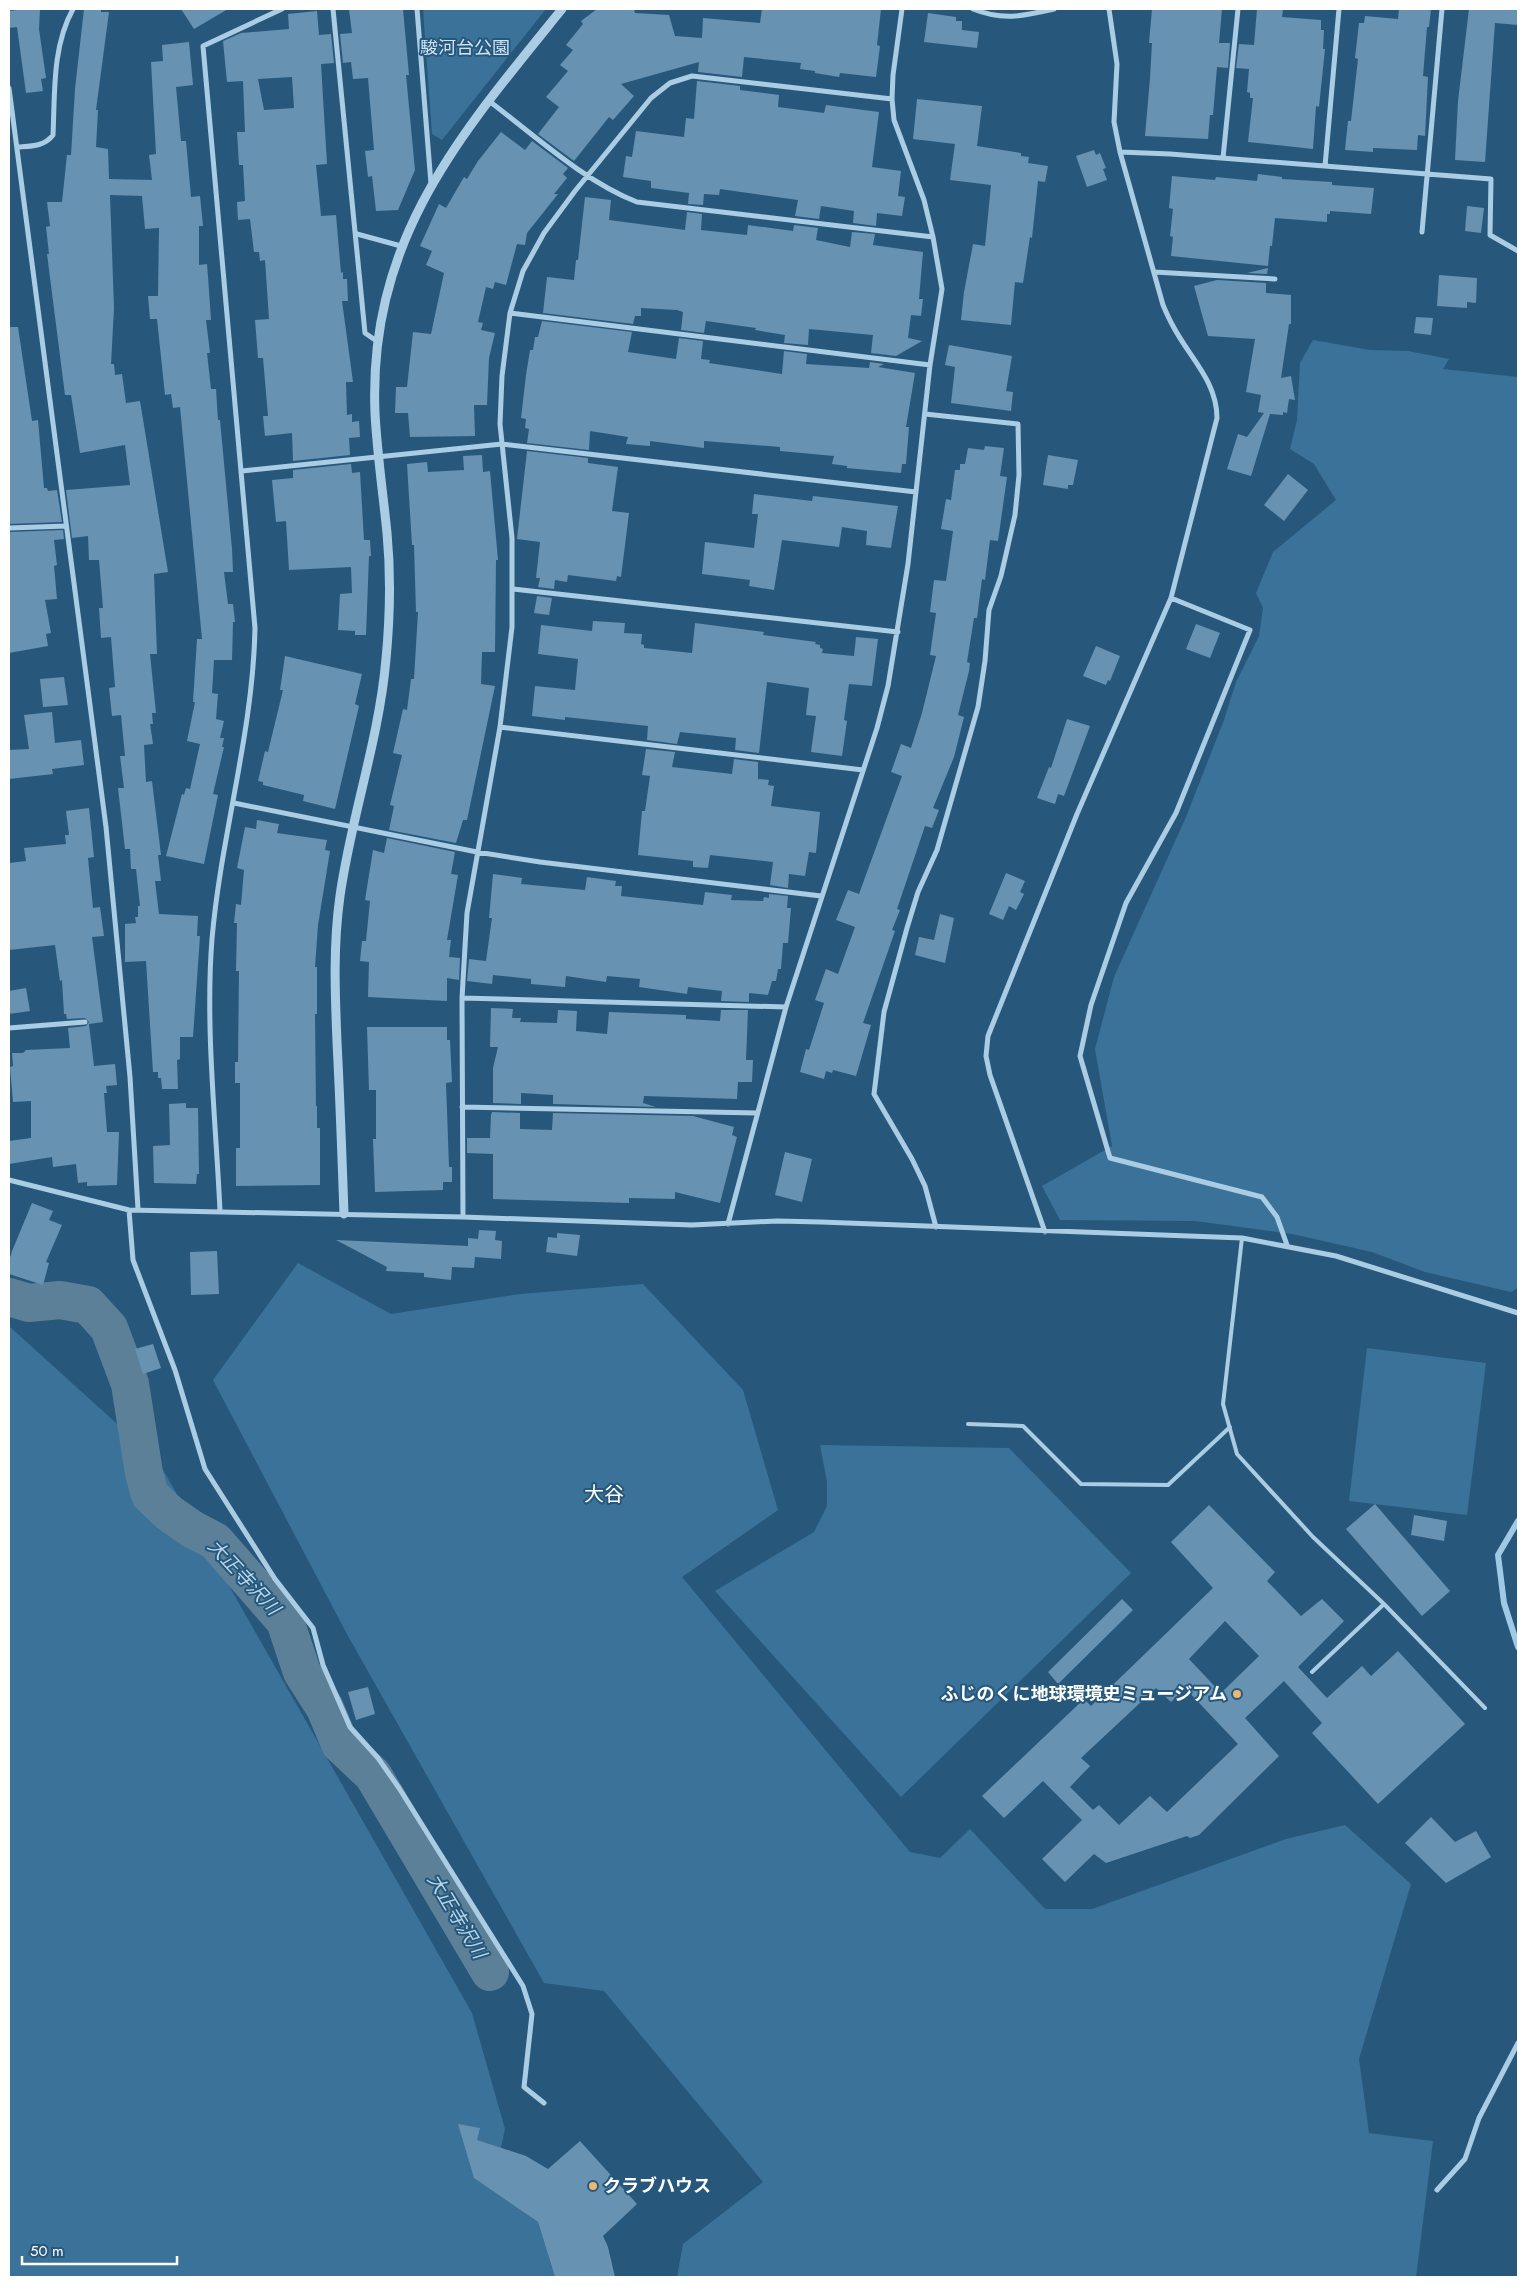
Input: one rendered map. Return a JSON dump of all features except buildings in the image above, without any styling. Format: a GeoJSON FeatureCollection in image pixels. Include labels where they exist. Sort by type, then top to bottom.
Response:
{"type":"FeatureCollection","features":[{"type":"Feature","properties":{"kind":"street"},"geometry":{"type":"LineString","coordinates":[[17,147],[41,145],[49,141],[53,135],[58,49],[64,24],[73,9]]}},
{"type":"Feature","properties":{"kind":"street"},"geometry":{"type":"LineString","coordinates":[[220,1212],[211,1025],[212,940],[253,681],[255,636],[203,46],[282,9]]}},
{"type":"Feature","properties":{"kind":"street"},"geometry":{"type":"LineString","coordinates":[[334,9],[365,333],[378,342]]}},
{"type":"Feature","properties":{"kind":"street"},"geometry":{"type":"LineString","coordinates":[[418,9],[431,184]]}},
{"type":"Feature","properties":{"kind":"street"},"geometry":{"type":"LineString","coordinates":[[728,1224],[786,1007],[863,770],[888,686],[898,632],[930,365],[942,289],[933,236],[918,180],[894,120],[892,99],[902,9]]}},
{"type":"Feature","properties":{"kind":"street"},"geometry":{"type":"LineString","coordinates":[[973,9],[993,16],[1010,18],[1054,9]]}},
{"type":"Feature","properties":{"kind":"street"},"geometry":{"type":"LineString","coordinates":[[1044,1232],[990,1075],[986,1056],[988,1036],[1077,814],[1171,598],[1217,418],[1217,403],[1213,389],[1173,326],[1163,305],[1120,152],[1114,122],[1117,64],[1109,9]]}},
{"type":"Feature","properties":{"kind":"street"},"geometry":{"type":"LineString","coordinates":[[1223,158],[1238,9]]}},
{"type":"Feature","properties":{"kind":"street"},"geometry":{"type":"LineString","coordinates":[[1325,166],[1339,9]]}},
{"type":"Feature","properties":{"kind":"street"},"geometry":{"type":"LineString","coordinates":[[1422,232],[1442,9]]}},
{"type":"Feature","properties":{"kind":"street"},"geometry":{"type":"LineString","coordinates":[[344,1214],[335,956],[340,898],[380,702],[391,606],[387,534],[378,456],[374,378],[378,342],[401,246],[431,184],[457,143],[561,10]]}},
{"type":"Feature","properties":{"kind":"street"},"geometry":{"type":"LineString","coordinates":[[463,1217],[462,998],[467,913],[508,675],[513,589],[512,538],[500,424],[502,376],[510,313],[523,271],[544,233],[588,176],[651,98],[670,83],[692,76],[892,99]]}},
{"type":"Feature","properties":{"kind":"street"},"geometry":{"type":"LineString","coordinates":[[9,88],[114,904],[130,1077],[138,1209]]}},
{"type":"Feature","properties":{"kind":"street"},"geometry":{"type":"LineString","coordinates":[[489,101],[588,176],[612,191],[637,202],[933,236]]}},
{"type":"Feature","properties":{"kind":"street"},"geometry":{"type":"LineString","coordinates":[[1120,152],[1491,178],[1490,235],[1518,251]]}},
{"type":"Feature","properties":{"kind":"street"},"geometry":{"type":"LineString","coordinates":[[357,234],[401,246]]}},
{"type":"Feature","properties":{"kind":"street"},"geometry":{"type":"LineString","coordinates":[[1154,272],[1275,279]]}},
{"type":"Feature","properties":{"kind":"street"},"geometry":{"type":"LineString","coordinates":[[510,313],[930,365]]}},
{"type":"Feature","properties":{"kind":"street"},"geometry":{"type":"LineString","coordinates":[[925,414],[1018,424],[1019,475],[1015,515],[1001,576],[989,610],[985,661],[978,708],[940,841],[918,892],[884,1012],[874,1094],[912,1159],[925,1186],[936,1227]]}},
{"type":"Feature","properties":{"kind":"street"},"geometry":{"type":"LineString","coordinates":[[242,472],[502,444],[916,492]]}},
{"type":"Feature","properties":{"kind":"street"},"geometry":{"type":"LineString","coordinates":[[9,528],[66,526]]}},
{"type":"Feature","properties":{"kind":"street"},"geometry":{"type":"LineString","coordinates":[[513,589],[898,632]]}},
{"type":"Feature","properties":{"kind":"street"},"geometry":{"type":"LineString","coordinates":[[1171,598],[1250,630],[1176,813],[1126,904],[1091,1005],[1080,1056],[1110,1158],[1262,1196],[1277,1217],[1287,1245]]}},
{"type":"Feature","properties":{"kind":"street"},"geometry":{"type":"LineString","coordinates":[[500,727],[863,770]]}},
{"type":"Feature","properties":{"kind":"street"},"geometry":{"type":"LineString","coordinates":[[234,803],[477,852],[540,862],[822,896]]}},
{"type":"Feature","properties":{"kind":"street"},"geometry":{"type":"LineString","coordinates":[[462,998],[786,1007]]}},
{"type":"Feature","properties":{"kind":"street"},"geometry":{"type":"LineString","coordinates":[[9,1028],[85,1022]]}},
{"type":"Feature","properties":{"kind":"street"},"geometry":{"type":"LineString","coordinates":[[462,1107],[757,1113]]}},
{"type":"Feature","properties":{"kind":"street"},"geometry":{"type":"LineString","coordinates":[[9,1180],[129,1210],[463,1217],[692,1225],[804,1221],[1044,1232],[1242,1238],[1287,1245],[1336,1256],[1518,1313]]}},
{"type":"Feature","properties":{"kind":"street"},"geometry":{"type":"LineString","coordinates":[[129,1210],[133,1260],[175,1370],[205,1469],[275,1579],[313,1628],[323,1666],[350,1726],[378,1758],[399,1788],[522,1986],[532,2014],[524,2087],[544,2103]]}},
{"type":"Feature","properties":{"kind":"street"},"geometry":{"type":"LineString","coordinates":[[1438,2190],[1465,2159],[1479,2118],[1518,2043]]}},
{"type":"Feature","properties":{"kind":"lane"},"geometry":{"type":"LineString","coordinates":[[1242,1238],[1223,1404],[1237,1454],[1313,1537],[1384,1604],[1485,1708]]}},
{"type":"Feature","properties":{"kind":"lane"},"geometry":{"type":"LineString","coordinates":[[968,1424],[1023,1426],[1081,1484],[1168,1485],[1230,1427]]}},
{"type":"Feature","properties":{"kind":"lane"},"geometry":{"type":"LineString","coordinates":[[1312,1672],[1384,1604]]}},
{"type":"Feature","properties":{"kind":"green space","name":"駿河台公園"},"geometry":{"type":"Polygon","coordinates":[[[423,9],[546,9],[442,140],[432,134],[423,9]]]}},
{"type":"Feature","properties":{"kind":"green space"},"geometry":{"type":"Polygon","coordinates":[[[1313,340],[1370,350],[1408,351],[1449,359],[1443,369],[1518,377],[1518,1288],[1511,1292],[1425,1272],[1372,1252],[1292,1234],[1195,1221],[1060,1220],[1042,1186],[1112,1146],[1095,1049],[1114,977],[1186,817],[1224,720],[1236,682],[1259,636],[1263,608],[1256,593],[1273,552],[1336,500],[1314,464],[1290,449],[1297,420],[1300,363],[1313,340]]]}},
{"type":"Feature","properties":{"kind":"green space"},"geometry":{"type":"Polygon","coordinates":[[[298,1263],[391,1314],[520,1294],[643,1284],[743,1390],[778,1510],[682,1577],[910,1852],[940,1858],[970,1829],[1045,1909],[1092,1909],[1286,1839],[1345,1825],[1411,1884],[1359,2059],[1369,2133],[1433,2141],[1416,2277],[677,2277],[683,2244],[763,2182],[604,1991],[544,1983],[348,1636],[213,1380],[298,1263]]]}},
{"type":"Feature","properties":{"kind":"green space"},"geometry":{"type":"Polygon","coordinates":[[[9,1326],[158,1461],[472,2013],[505,2129],[492,2190],[538,2222],[555,2277],[9,2277],[9,1326]]]}},
{"type":"Feature","properties":{"kind":"green space"},"geometry":{"type":"Polygon","coordinates":[[[1367,1348],[1486,1363],[1467,1515],[1349,1501],[1367,1348]]]}},
{"type":"Feature","properties":{"kind":"green space"},"geometry":{"type":"Polygon","coordinates":[[[820,1445],[1009,1448],[1131,1573],[901,1797],[715,1591],[814,1532],[827,1506],[827,1482],[820,1445]]]}},
{"type":"Feature","properties":{"kind":"waterway","name":"大正寺沢川"},"geometry":{"type":"LineString","coordinates":[[9,1297],[29,1303],[60,1300],[88,1305],[109,1328],[130,1384],[144,1473],[150,1495],[169,1513],[192,1529],[215,1541],[285,1621],[302,1672],[325,1708],[340,1744],[373,1775],[490,1972]]}},
{"type":"Feature","properties":{"kind":"waterway"},"geometry":{"type":"LineString","coordinates":[[1518,1521],[1498,1555],[1504,1603],[1518,1647]]}},
{"type":"Feature","properties":{"kind":"place","name":"ふじのくに地球環境史ミュージアム"},"geometry":{"type":"Point","coordinates":[1237,1694]}},
{"type":"Feature","properties":{"kind":"place","name":"クラブハウス"},"geometry":{"type":"Point","coordinates":[593,2186]}},
{"type":"Feature","properties":{"kind":"district","name":"大谷"},"geometry":{"type":"Point","coordinates":[604,1494]}}]}
